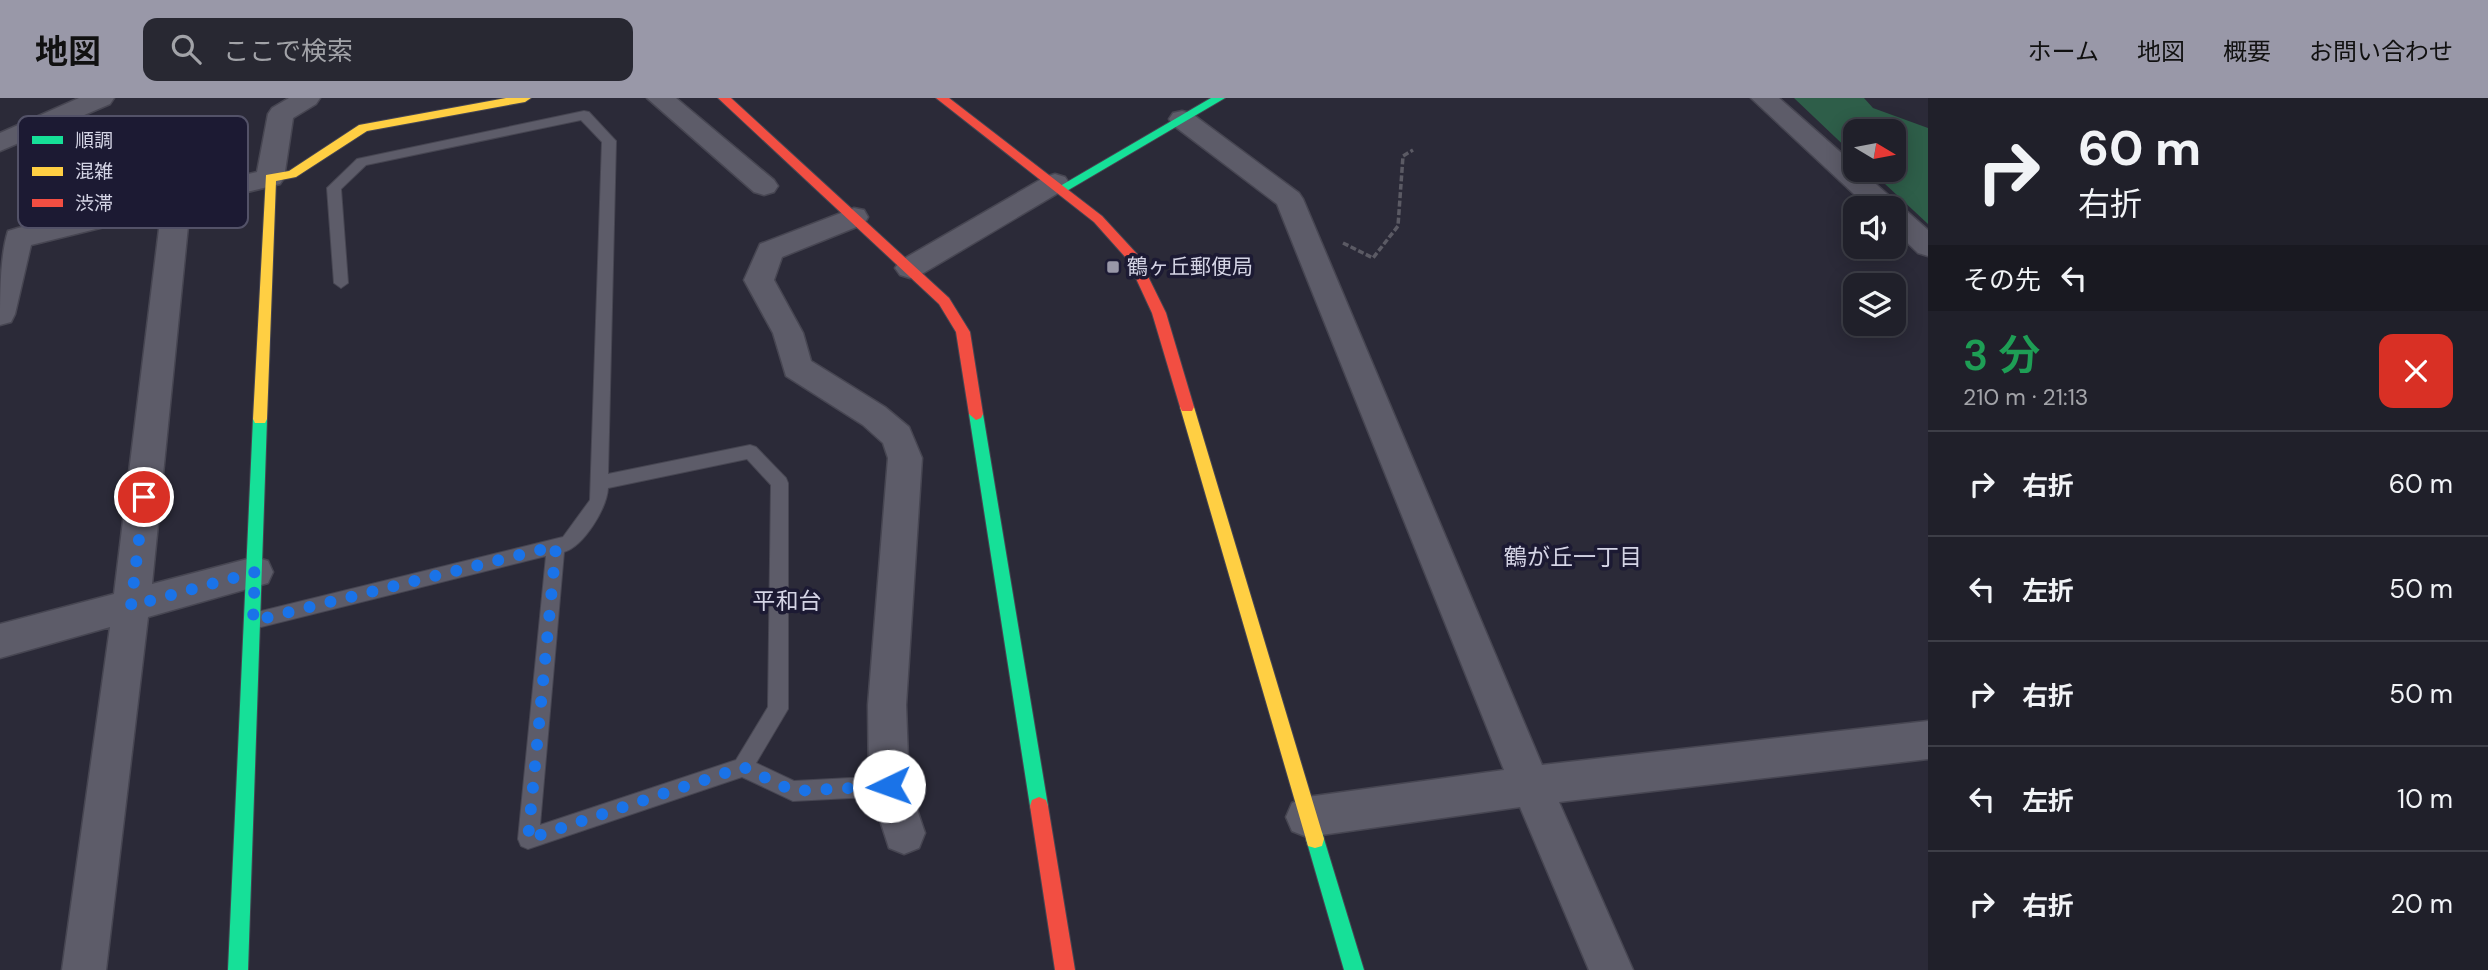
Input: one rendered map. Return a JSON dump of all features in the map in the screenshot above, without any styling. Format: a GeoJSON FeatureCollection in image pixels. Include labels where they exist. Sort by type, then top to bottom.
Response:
{"type":"FeatureCollection","features":[{"type":"Feature","properties":{"kind":"street"},"geometry":{"type":"LineString","coordinates":[[46,116],[67,104],[101,98]]}},
{"type":"Feature","properties":{"kind":"street"},"geometry":{"type":"LineString","coordinates":[[238,970],[270,178],[281,114],[307,98]]}},
{"type":"Feature","properties":{"kind":"street"},"geometry":{"type":"LineString","coordinates":[[248,183],[292,174],[363,128],[525,98]]}},
{"type":"Feature","properties":{"kind":"street"},"geometry":{"type":"LineString","coordinates":[[660,98],[764,186]]}},
{"type":"Feature","properties":{"kind":"street"},"geometry":{"type":"LineString","coordinates":[[724,98],[944,300],[963,332],[1065,970]]}},
{"type":"Feature","properties":{"kind":"street"},"geometry":{"type":"LineString","coordinates":[[942,98],[1098,219],[1132,257],[1159,313],[1354,970]]}},
{"type":"Feature","properties":{"kind":"street"},"geometry":{"type":"LineString","coordinates":[[910,268],[1219,98]]}},
{"type":"Feature","properties":{"kind":"street"},"geometry":{"type":"LineString","coordinates":[[1764,98],[1873,196]]}},
{"type":"Feature","properties":{"kind":"street"},"geometry":{"type":"LineString","coordinates":[[1182,120],[1289,200],[1531,786],[1611,970]]}},
{"type":"Feature","properties":{"kind":"street"},"geometry":{"type":"LineString","coordinates":[[0,143],[18,133]]}},
{"type":"Feature","properties":{"kind":"street"},"geometry":{"type":"LineString","coordinates":[[854,217],[770,251],[759,280],[788,332],[797,368],[874,416],[897,436],[905,458],[887,705],[889,786],[904,833]]}},
{"type":"Feature","properties":{"kind":"street"},"geometry":{"type":"LineString","coordinates":[[1906,226],[1928,246]]}},
{"type":"Feature","properties":{"kind":"street"},"geometry":{"type":"LineString","coordinates":[[0,314],[9,234],[37,228]]}},
{"type":"Feature","properties":{"kind":"street"},"geometry":{"type":"LineString","coordinates":[[84,970],[131,606],[174,228]]}},
{"type":"Feature","properties":{"kind":"street"},"geometry":{"type":"LineString","coordinates":[[0,641],[255,572]]}},
{"type":"Feature","properties":{"kind":"street"},"geometry":{"type":"LineString","coordinates":[[1307,817],[1531,786],[1928,740]]}},
{"type":"Feature","properties":{"kind":"lane"},"geometry":{"type":"LineString","coordinates":[[253,621],[569,543],[599,502],[609,141],[584,115],[362,162],[334,188],[341,283]]}},
{"type":"Feature","properties":{"kind":"lane"},"geometry":{"type":"LineString","coordinates":[[556,546],[528,839],[743,767],[778,709],[780,484],[750,452],[600,483]]}},
{"type":"Feature","properties":{"kind":"lane"},"geometry":{"type":"LineString","coordinates":[[743,767],[793,791],[889,786]]}},
{"type":"Feature","properties":{"kind":"path"},"geometry":{"type":"LineString","coordinates":[[1299,220],[1373,258],[1398,226],[1403,156],[1413,150]]}},
{"type":"Feature","properties":{"kind":"green space"},"geometry":{"type":"Polygon","coordinates":[[[1794,98],[1864,98],[1873,108],[1903,119],[1843,119],[1843,145],[1794,98]]]}},
{"type":"Feature","properties":{"kind":"green space"},"geometry":{"type":"Polygon","coordinates":[[[1906,120],[1928,128],[1928,224],[1906,204],[1906,196],[1898,196],[1883,182],[1906,182],[1906,120]]]}},
{"type":"Feature","properties":{"kind":"traffic: fast"},"geometry":{"type":"LineString","coordinates":[[1061,189],[1219,98]]}},
{"type":"Feature","properties":{"kind":"traffic: fast"},"geometry":{"type":"LineString","coordinates":[[976,414],[1039,806]]}},
{"type":"Feature","properties":{"kind":"traffic: fast"},"geometry":{"type":"LineString","coordinates":[[238,970],[260,419]]}},
{"type":"Feature","properties":{"kind":"traffic: fast"},"geometry":{"type":"LineString","coordinates":[[1315,839],[1354,970]]}},
{"type":"Feature","properties":{"kind":"traffic: slow"},"geometry":{"type":"LineString","coordinates":[[260,419],[270,178],[292,174],[363,128],[525,98]]}},
{"type":"Feature","properties":{"kind":"traffic: slow"},"geometry":{"type":"LineString","coordinates":[[1187,407],[1315,839]]}},
{"type":"Feature","properties":{"kind":"traffic: jam"},"geometry":{"type":"LineString","coordinates":[[724,98],[944,301],[963,332],[976,414]]}},
{"type":"Feature","properties":{"kind":"traffic: jam"},"geometry":{"type":"LineString","coordinates":[[942,98],[1098,219],[1132,257],[1159,313],[1187,407]]}},
{"type":"Feature","properties":{"kind":"traffic: jam"},"geometry":{"type":"LineString","coordinates":[[1039,806],[1065,970]]}},
{"type":"Feature","properties":{"kind":"place","name":"鶴ヶ丘郵便局"},"geometry":{"type":"Point","coordinates":[1113,267]}},
{"type":"Feature","properties":{"kind":"district","name":"鶴が丘一丁目"},"geometry":{"type":"Point","coordinates":[1573,557]}},
{"type":"Feature","properties":{"kind":"district","name":"平和台"},"geometry":{"type":"Point","coordinates":[787,601]}},
{"type":"Feature","properties":{"kind":"route"},"geometry":{"type":"LineString","coordinates":[[144,497],[131,606],[255,572],[253,621],[556,546],[528,839],[743,767],[793,791],[889,786]]}}]}
